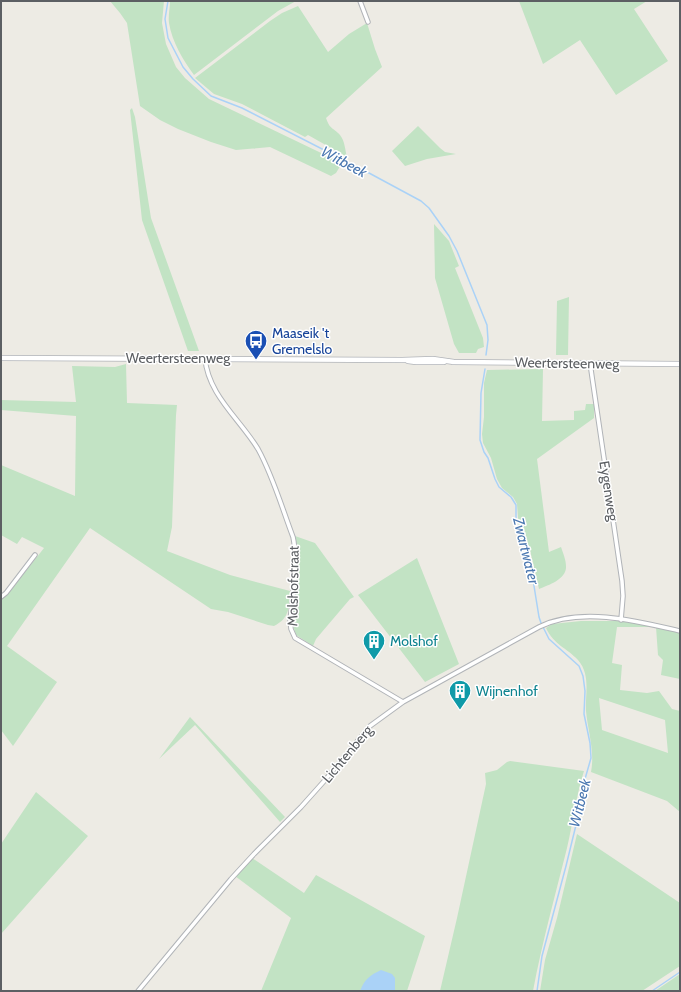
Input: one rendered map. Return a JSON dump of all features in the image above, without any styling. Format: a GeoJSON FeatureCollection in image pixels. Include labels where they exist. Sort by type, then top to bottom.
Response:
{"type":"FeatureCollection","features":[{"type":"Feature","properties":{"kind":"main road","name":"Weertersteenweg"},"geometry":{"type":"LineString","coordinates":[[1,358],[433,359],[454,362],[680,364]]}},
{"type":"Feature","properties":{"kind":"street"},"geometry":{"type":"LineString","coordinates":[[360,1],[368,22]]}},
{"type":"Feature","properties":{"kind":"street","name":"Molshofstraat"},"geometry":{"type":"LineString","coordinates":[[205,358],[207,370],[219,397],[257,448],[265,462],[293,537],[295,556],[290,620],[291,629],[295,638],[402,702]]}},
{"type":"Feature","properties":{"kind":"street","name":"Eygenweg"},"geometry":{"type":"LineString","coordinates":[[590,363],[622,581],[623,596],[621,620]]}},
{"type":"Feature","properties":{"kind":"street"},"geometry":{"type":"LineString","coordinates":[[1,597],[6,593],[35,555]]}},
{"type":"Feature","properties":{"kind":"street","name":"Lichtenberg"},"geometry":{"type":"LineString","coordinates":[[138,991],[231,879],[302,807],[370,726],[402,702],[548,622],[572,617],[599,617],[648,624],[680,631]]}},
{"type":"Feature","properties":{"kind":"green space"},"geometry":{"type":"Polygon","coordinates":[[[110,1],[164,1],[162,23],[166,44],[176,67],[185,78],[209,99],[342,163],[336,173],[331,176],[270,147],[236,150],[211,142],[160,120],[140,106],[127,23],[110,1]]]}},
{"type":"Feature","properties":{"kind":"green space"},"geometry":{"type":"Polygon","coordinates":[[[170,1],[296,1],[278,11],[194,75],[175,44],[170,30],[170,1]]]}},
{"type":"Feature","properties":{"kind":"green space"},"geometry":{"type":"Polygon","coordinates":[[[519,1],[647,1],[634,9],[668,61],[616,95],[580,40],[543,64],[519,1]]]}},
{"type":"Feature","properties":{"kind":"green space"},"geometry":{"type":"Polygon","coordinates":[[[298,6],[328,52],[349,34],[367,23],[382,67],[326,118],[330,127],[338,132],[342,137],[347,157],[308,135],[305,137],[242,104],[214,94],[195,78],[270,21],[282,13],[298,6]]]}},
{"type":"Feature","properties":{"kind":"green space"},"geometry":{"type":"Polygon","coordinates":[[[132,108],[135,117],[151,218],[199,351],[188,351],[142,220],[130,110],[132,108]]]}},
{"type":"Feature","properties":{"kind":"green space"},"geometry":{"type":"Polygon","coordinates":[[[418,126],[445,152],[456,154],[427,159],[405,166],[392,151],[418,126]]]}},
{"type":"Feature","properties":{"kind":"green space"},"geometry":{"type":"Polygon","coordinates":[[[434,224],[449,241],[459,266],[455,268],[483,338],[484,347],[478,349],[476,353],[459,353],[454,344],[435,278],[434,224]]]}},
{"type":"Feature","properties":{"kind":"green space"},"geometry":{"type":"Polygon","coordinates":[[[569,297],[568,355],[556,355],[557,301],[569,297]]]}},
{"type":"Feature","properties":{"kind":"green space"},"geometry":{"type":"Polygon","coordinates":[[[126,364],[127,403],[177,405],[172,527],[167,551],[230,575],[290,591],[288,612],[279,623],[274,626],[228,612],[211,609],[90,528],[7,646],[57,682],[13,746],[1,730],[1,599],[7,595],[44,548],[22,537],[17,544],[1,535],[1,465],[75,496],[76,416],[1,410],[1,400],[76,402],[72,366],[115,367],[126,364]]]}},
{"type":"Feature","properties":{"kind":"green space"},"geometry":{"type":"Polygon","coordinates":[[[543,369],[542,421],[574,420],[574,411],[585,410],[586,404],[594,404],[594,418],[537,459],[549,552],[561,547],[566,566],[566,571],[561,578],[539,589],[530,550],[519,530],[517,504],[513,497],[502,488],[497,479],[491,458],[483,443],[482,434],[484,417],[484,383],[487,370],[543,369]]]}},
{"type":"Feature","properties":{"kind":"green space"},"geometry":{"type":"Polygon","coordinates":[[[295,536],[315,543],[354,597],[350,599],[316,639],[313,646],[296,635],[292,622],[297,550],[295,536]]]}},
{"type":"Feature","properties":{"kind":"green space"},"geometry":{"type":"Polygon","coordinates":[[[417,558],[459,664],[425,682],[358,595],[417,558]]]}},
{"type":"Feature","properties":{"kind":"green space"},"geometry":{"type":"Polygon","coordinates":[[[581,621],[620,621],[656,627],[617,627],[612,663],[622,665],[620,690],[647,693],[659,691],[672,709],[680,711],[680,812],[667,801],[591,772],[592,757],[586,711],[585,672],[578,660],[549,634],[546,628],[552,624],[581,621]],[[599,698],[602,730],[668,753],[665,720],[599,698]]]}},
{"type":"Feature","properties":{"kind":"green space"},"geometry":{"type":"Polygon","coordinates":[[[656,627],[680,633],[680,679],[661,675],[663,660],[658,655],[656,627]]]}},
{"type":"Feature","properties":{"kind":"green space"},"geometry":{"type":"Polygon","coordinates":[[[190,717],[285,817],[280,822],[195,725],[159,759],[190,717]]]}},
{"type":"Feature","properties":{"kind":"green space"},"geometry":{"type":"Polygon","coordinates":[[[510,761],[584,771],[533,991],[440,991],[486,784],[485,773],[497,770],[510,761]]]}},
{"type":"Feature","properties":{"kind":"green space"},"geometry":{"type":"Polygon","coordinates":[[[36,792],[88,836],[1,934],[1,844],[36,792]]]}},
{"type":"Feature","properties":{"kind":"green space"},"geometry":{"type":"Polygon","coordinates":[[[577,834],[680,903],[680,966],[642,991],[540,991],[545,960],[557,918],[577,834]]]}},
{"type":"Feature","properties":{"kind":"green space"},"geometry":{"type":"Polygon","coordinates":[[[252,858],[304,893],[316,875],[425,936],[407,991],[261,991],[291,918],[235,876],[252,858]]]}},
{"type":"Feature","properties":{"kind":"green space"},"geometry":{"type":"Polygon","coordinates":[[[680,974],[680,991],[655,991],[680,974]]]}},
{"type":"Feature","properties":{"kind":"water"},"geometry":{"type":"Polygon","coordinates":[[[381,970],[392,974],[395,978],[395,991],[360,991],[368,978],[381,970]]]}},
{"type":"Feature","properties":{"kind":"waterway","name":"Witbeek"},"geometry":{"type":"LineString","coordinates":[[168,1],[165,19],[168,38],[183,67],[211,96],[242,108],[369,173],[421,201],[429,208],[449,236],[457,251],[487,325],[488,340],[486,355]]}},
{"type":"Feature","properties":{"kind":"waterway","name":"Zwartwater"},"geometry":{"type":"LineString","coordinates":[[485,369],[481,393],[480,440],[499,487],[511,497],[516,505],[516,524],[518,534],[529,555],[541,623]]}},
{"type":"Feature","properties":{"kind":"waterway","name":"Witbeek"},"geometry":{"type":"LineString","coordinates":[[537,991],[542,956],[566,866],[576,825],[579,800],[591,758],[590,743],[584,714],[585,691],[583,676],[579,666],[549,639],[543,627]]}},
{"type":"Feature","properties":{"kind":"waterway"},"geometry":{"type":"LineString","coordinates":[[652,991],[680,972]]}},
{"type":"Feature","properties":{"kind":"place","name":"Maaseik 't Gremelslo"},"geometry":{"type":"Point","coordinates":[256,360]}},
{"type":"Feature","properties":{"kind":"place","name":"Molshof"},"geometry":{"type":"Point","coordinates":[374,660]}},
{"type":"Feature","properties":{"kind":"place","name":"Wijnenhof"},"geometry":{"type":"Point","coordinates":[460,710]}}]}
